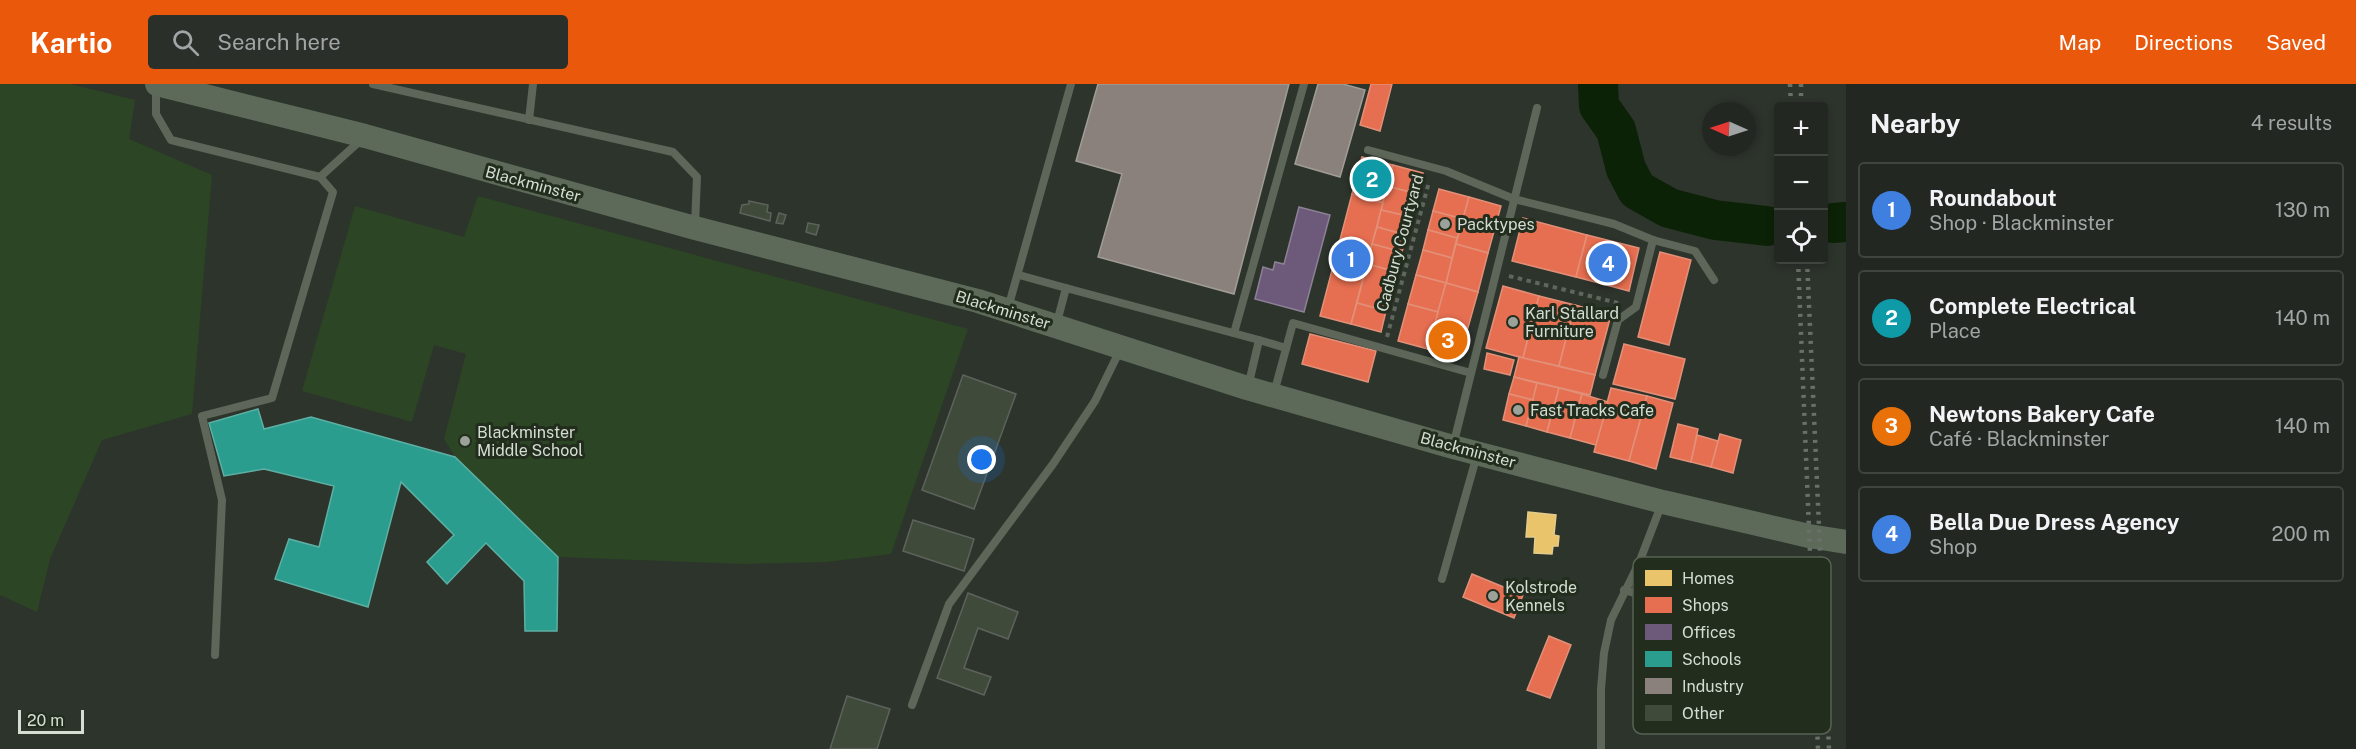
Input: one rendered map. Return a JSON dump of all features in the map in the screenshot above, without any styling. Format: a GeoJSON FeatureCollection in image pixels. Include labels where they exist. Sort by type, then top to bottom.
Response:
{"type":"FeatureCollection","features":[{"type":"Feature","properties":{"kind":"main road","name":"Blackminster"},"geometry":{"type":"LineString","coordinates":[[156,84],[365,136],[695,228],[978,301],[1247,388],[1453,447],[1663,502],[1809,536],[1846,542]]}},
{"type":"Feature","properties":{"kind":"lane"},"geometry":{"type":"LineString","coordinates":[[156,84],[156,114],[171,140],[320,177],[333,192],[272,398],[202,416],[222,500],[215,655]]}},
{"type":"Feature","properties":{"kind":"lane"},"geometry":{"type":"LineString","coordinates":[[373,84],[673,152],[697,177],[695,228]]}},
{"type":"Feature","properties":{"kind":"lane"},"geometry":{"type":"LineString","coordinates":[[529,120],[532,84]]}},
{"type":"Feature","properties":{"kind":"lane"},"geometry":{"type":"LineString","coordinates":[[1007,311],[1071,84]]}},
{"type":"Feature","properties":{"kind":"lane"},"geometry":{"type":"LineString","coordinates":[[1234,333],[1304,84]]}},
{"type":"Feature","properties":{"kind":"lane"},"geometry":{"type":"LineString","coordinates":[[1453,447],[1537,108]]}},
{"type":"Feature","properties":{"kind":"lane"},"geometry":{"type":"LineString","coordinates":[[320,177],[365,136]]}},
{"type":"Feature","properties":{"kind":"lane"},"geometry":{"type":"LineString","coordinates":[[1368,150],[1433,166],[1514,199],[1614,225],[1653,240],[1695,251],[1714,280]]}},
{"type":"Feature","properties":{"kind":"lane"},"geometry":{"type":"LineString","coordinates":[[1603,375],[1618,320],[1636,307],[1653,240]]}},
{"type":"Feature","properties":{"kind":"lane"},"geometry":{"type":"LineString","coordinates":[[1019,275],[1286,348]]}},
{"type":"Feature","properties":{"kind":"lane"},"geometry":{"type":"LineString","coordinates":[[1056,326],[1066,288]]}},
{"type":"Feature","properties":{"kind":"lane"},"geometry":{"type":"LineString","coordinates":[[1274,395],[1293,323],[1471,373]]}},
{"type":"Feature","properties":{"kind":"lane"},"geometry":{"type":"LineString","coordinates":[[1247,388],[1259,340]]}},
{"type":"Feature","properties":{"kind":"lane"},"geometry":{"type":"LineString","coordinates":[[912,705],[949,604],[1053,464],[1089,410],[1121,347]]}},
{"type":"Feature","properties":{"kind":"lane"},"geometry":{"type":"LineString","coordinates":[[1442,579],[1477,453]]}},
{"type":"Feature","properties":{"kind":"lane"},"geometry":{"type":"LineString","coordinates":[[1641,557],[1663,502]]}},
{"type":"Feature","properties":{"kind":"lane"},"geometry":{"type":"LineString","coordinates":[[1601,749],[1601,689],[1604,652],[1611,620],[1633,573]]}},
{"type":"Feature","properties":{"kind":"lane"},"geometry":{"type":"LineString","coordinates":[[1624,590],[1633,593]]}},
{"type":"Feature","properties":{"kind":"path","name":"Cadbury Courtyard"},"geometry":{"type":"LineString","coordinates":[[1390,327],[1433,166]]}},
{"type":"Feature","properties":{"kind":"path"},"geometry":{"type":"LineString","coordinates":[[1520,278],[1636,307]]}},
{"type":"Feature","properties":{"kind":"green space"},"geometry":{"type":"Polygon","coordinates":[[[0,84],[70,84],[135,100],[129,139],[212,175],[192,414],[102,440],[50,559],[37,612],[0,595],[0,84]]]}},
{"type":"Feature","properties":{"kind":"green space"},"geometry":{"type":"Polygon","coordinates":[[[478,196],[968,329],[891,554],[826,562],[744,564],[558,557],[455,457],[444,439],[466,354],[434,345],[412,422],[302,391],[355,206],[464,237],[478,196]]]}},
{"type":"Feature","properties":{"kind":"building: Homes"},"geometry":{"type":"Polygon","coordinates":[[[1528,512],[1556,515],[1554,535],[1559,536],[1558,546],[1553,546],[1552,554],[1534,553],[1535,537],[1526,537],[1528,512]]]}},
{"type":"Feature","properties":{"kind":"building: Shops"},"geometry":{"type":"Polygon","coordinates":[[[1371,84],[1392,84],[1380,131],[1360,125],[1371,84]]]}},
{"type":"Feature","properties":{"kind":"building: Shops"},"geometry":{"type":"Polygon","coordinates":[[[1362,157],[1393,165],[1383,203],[1352,194],[1362,157]]]}},
{"type":"Feature","properties":{"kind":"building: Shops"},"geometry":{"type":"Polygon","coordinates":[[[1393,165],[1423,173],[1417,194],[1387,186],[1393,165]]]}},
{"type":"Feature","properties":{"kind":"building: Shops"},"geometry":{"type":"Polygon","coordinates":[[[1387,186],[1417,194],[1411,217],[1381,210],[1387,186]]]}},
{"type":"Feature","properties":{"kind":"building: Shops"},"geometry":{"type":"Polygon","coordinates":[[[1439,189],[1469,197],[1463,219],[1433,211],[1439,189]]]}},
{"type":"Feature","properties":{"kind":"building: Shops"},"geometry":{"type":"Polygon","coordinates":[[[1352,194],[1383,203],[1351,324],[1320,316],[1352,194]]]}},
{"type":"Feature","properties":{"kind":"building: Shops"},"geometry":{"type":"Polygon","coordinates":[[[1469,197],[1501,206],[1488,253],[1456,244],[1469,197]]]}},
{"type":"Feature","properties":{"kind":"building: Shops"},"geometry":{"type":"Polygon","coordinates":[[[1381,210],[1411,217],[1406,235],[1377,227],[1381,210]]]}},
{"type":"Feature","properties":{"kind":"building: Shops","name":"Packtypes"},"geometry":{"type":"Polygon","coordinates":[[[1433,211],[1463,219],[1457,238],[1428,230],[1433,211]]]}},
{"type":"Feature","properties":{"kind":"building: Shops"},"geometry":{"type":"Polygon","coordinates":[[[1523,218],[1587,235],[1576,277],[1512,261],[1523,218]]]}},
{"type":"Feature","properties":{"kind":"building: Shops"},"geometry":{"type":"Polygon","coordinates":[[[1377,227],[1406,235],[1402,252],[1372,244],[1377,227]]]}},
{"type":"Feature","properties":{"kind":"building: Shops"},"geometry":{"type":"Polygon","coordinates":[[[1428,230],[1457,238],[1452,258],[1423,250],[1428,230]]]}},
{"type":"Feature","properties":{"kind":"building: Shops"},"geometry":{"type":"Polygon","coordinates":[[[1587,235],[1639,248],[1629,291],[1576,277],[1587,235]]]}},
{"type":"Feature","properties":{"kind":"building: Shops"},"geometry":{"type":"Polygon","coordinates":[[[1372,244],[1402,252],[1397,272],[1367,264],[1372,244]]]}},
{"type":"Feature","properties":{"kind":"building: Shops"},"geometry":{"type":"Polygon","coordinates":[[[1456,244],[1488,253],[1478,292],[1446,283],[1456,244]]]}},
{"type":"Feature","properties":{"kind":"building: Shops"},"geometry":{"type":"Polygon","coordinates":[[[1423,250],[1452,258],[1446,283],[1416,275],[1423,250]]]}},
{"type":"Feature","properties":{"kind":"building: Shops"},"geometry":{"type":"Polygon","coordinates":[[[1660,252],[1691,260],[1669,345],[1638,337],[1660,252]]]}},
{"type":"Feature","properties":{"kind":"building: Shops"},"geometry":{"type":"Polygon","coordinates":[[[1367,264],[1397,272],[1386,311],[1357,303],[1367,264]]]}},
{"type":"Feature","properties":{"kind":"building: Shops"},"geometry":{"type":"Polygon","coordinates":[[[1416,275],[1446,283],[1438,312],[1408,304],[1416,275]]]}},
{"type":"Feature","properties":{"kind":"building: Shops"},"geometry":{"type":"Polygon","coordinates":[[[1446,283],[1478,292],[1467,331],[1435,322],[1446,283]]]}},
{"type":"Feature","properties":{"kind":"building: Shops","name":"Karl Stallard Furniture"},"geometry":{"type":"Polygon","coordinates":[[[1503,286],[1539,296],[1523,358],[1486,348],[1503,286]]]}},
{"type":"Feature","properties":{"kind":"building: Shops"},"geometry":{"type":"Polygon","coordinates":[[[1539,296],[1575,305],[1559,366],[1523,358],[1539,296]]]}},
{"type":"Feature","properties":{"kind":"building: Shops"},"geometry":{"type":"Polygon","coordinates":[[[1357,303],[1386,311],[1381,332],[1351,324],[1357,303]]]}},
{"type":"Feature","properties":{"kind":"building: Shops"},"geometry":{"type":"Polygon","coordinates":[[[1408,304],[1438,312],[1428,349],[1398,341],[1408,304]]]}},
{"type":"Feature","properties":{"kind":"building: Shops"},"geometry":{"type":"Polygon","coordinates":[[[1575,305],[1611,315],[1595,375],[1559,366],[1575,305]]]}},
{"type":"Feature","properties":{"kind":"building: Shops"},"geometry":{"type":"Polygon","coordinates":[[[1435,322],[1467,331],[1460,357],[1428,349],[1435,322]]]}},
{"type":"Feature","properties":{"kind":"building: Shops"},"geometry":{"type":"Polygon","coordinates":[[[1310,334],[1376,351],[1368,382],[1302,364],[1310,334]]]}},
{"type":"Feature","properties":{"kind":"building: Shops"},"geometry":{"type":"Polygon","coordinates":[[[1624,344],[1685,359],[1675,399],[1613,384],[1624,344]]]}},
{"type":"Feature","properties":{"kind":"building: Shops"},"geometry":{"type":"Polygon","coordinates":[[[1487,353],[1514,360],[1510,375],[1484,369],[1487,353]]]}},
{"type":"Feature","properties":{"kind":"building: Shops"},"geometry":{"type":"Polygon","coordinates":[[[1519,357],[1595,375],[1590,395],[1514,377],[1519,357]]]}},
{"type":"Feature","properties":{"kind":"building: Shops"},"geometry":{"type":"Polygon","coordinates":[[[1514,377],[1537,383],[1533,400],[1509,394],[1514,377]]]}},
{"type":"Feature","properties":{"kind":"building: Shops"},"geometry":{"type":"Polygon","coordinates":[[[1537,383],[1559,388],[1547,432],[1526,426],[1537,383]]]}},
{"type":"Feature","properties":{"kind":"building: Shops"},"geometry":{"type":"Polygon","coordinates":[[[1559,388],[1582,394],[1570,438],[1547,432],[1559,388]]]}},
{"type":"Feature","properties":{"kind":"building: Shops"},"geometry":{"type":"Polygon","coordinates":[[[1611,388],[1647,396],[1629,461],[1594,452],[1611,388]]]}},
{"type":"Feature","properties":{"kind":"building: Shops","name":"Fast Tracks Cafe"},"geometry":{"type":"Polygon","coordinates":[[[1509,394],[1533,400],[1526,426],[1503,420],[1509,394]]]}},
{"type":"Feature","properties":{"kind":"building: Shops"},"geometry":{"type":"Polygon","coordinates":[[[1582,394],[1608,402],[1596,445],[1570,438],[1582,394]]]}},
{"type":"Feature","properties":{"kind":"building: Shops"},"geometry":{"type":"Polygon","coordinates":[[[1647,396],[1673,403],[1656,469],[1629,461],[1647,396]]]}},
{"type":"Feature","properties":{"kind":"building: Shops"},"geometry":{"type":"Polygon","coordinates":[[[1678,424],[1698,429],[1691,462],[1670,457],[1678,424]]]}},
{"type":"Feature","properties":{"kind":"building: Shops"},"geometry":{"type":"Polygon","coordinates":[[[1720,434],[1741,440],[1733,473],[1711,467],[1720,434]]]}},
{"type":"Feature","properties":{"kind":"building: Shops"},"geometry":{"type":"Polygon","coordinates":[[[1697,435],[1718,441],[1711,467],[1691,462],[1697,435]]]}},
{"type":"Feature","properties":{"kind":"building: Shops","name":"Kolstrode Kennels"},"geometry":{"type":"Polygon","coordinates":[[[1472,574],[1523,595],[1514,618],[1463,597],[1472,574]]]}},
{"type":"Feature","properties":{"kind":"building: Shops"},"geometry":{"type":"Polygon","coordinates":[[[1549,636],[1571,645],[1550,698],[1527,690],[1549,636]]]}},
{"type":"Feature","properties":{"kind":"building: Offices"},"geometry":{"type":"Polygon","coordinates":[[[1299,207],[1330,215],[1304,312],[1255,299],[1263,267],[1273,270],[1275,262],[1284,264],[1299,207]]]}},
{"type":"Feature","properties":{"kind":"building: Schools"},"geometry":{"type":"Polygon","coordinates":[[[258,409],[264,429],[311,417],[455,457],[558,557],[557,631],[525,631],[524,581],[486,543],[447,584],[427,562],[454,535],[401,482],[368,607],[275,579],[289,539],[319,547],[334,486],[264,469],[224,476],[209,423],[258,409]]]}},
{"type":"Feature","properties":{"kind":"building: Industry"},"geometry":{"type":"Polygon","coordinates":[[[1098,84],[1289,84],[1234,294],[1098,257],[1122,174],[1076,161],[1098,84]]]}},
{"type":"Feature","properties":{"kind":"building: Industry"},"geometry":{"type":"Polygon","coordinates":[[[1318,84],[1343,84],[1365,90],[1340,177],[1295,164],[1318,84]]]}},
{"type":"Feature","properties":{"kind":"building: Other"},"geometry":{"type":"Polygon","coordinates":[[[749,201],[768,205],[767,212],[771,213],[770,221],[740,213],[742,205],[749,204],[749,201]]]}},
{"type":"Feature","properties":{"kind":"building: Other"},"geometry":{"type":"Polygon","coordinates":[[[779,213],[786,215],[783,224],[776,223],[779,213]]]}},
{"type":"Feature","properties":{"kind":"building: Other"},"geometry":{"type":"Polygon","coordinates":[[[808,223],[819,225],[816,235],[806,232],[808,223]]]}},
{"type":"Feature","properties":{"kind":"building: Other"},"geometry":{"type":"Polygon","coordinates":[[[963,375],[1016,394],[974,509],[922,490],[963,375]]]}},
{"type":"Feature","properties":{"kind":"building: Other"},"geometry":{"type":"Polygon","coordinates":[[[913,520],[974,539],[964,571],[903,551],[913,520]]]}},
{"type":"Feature","properties":{"kind":"building: Other"},"geometry":{"type":"Polygon","coordinates":[[[968,593],[1018,612],[1008,639],[978,628],[964,668],[991,677],[984,695],[937,678],[968,593]]]}},
{"type":"Feature","properties":{"kind":"building: Other"},"geometry":{"type":"Polygon","coordinates":[[[847,696],[890,709],[877,749],[830,749],[847,696]]]}},
{"type":"Feature","properties":{"kind":"waterway"},"geometry":{"type":"LineString","coordinates":[[1598,84],[1599,106],[1616,130],[1626,169],[1637,190],[1669,208],[1715,220],[1767,226]]}},
{"type":"Feature","properties":{"kind":"waterway"},"geometry":{"type":"LineString","coordinates":[[1833,223],[1846,222]]}},
{"type":"Feature","properties":{"kind":"railway"},"geometry":{"type":"LineString","coordinates":[[1790,84],[1791,102]]}},
{"type":"Feature","properties":{"kind":"railway"},"geometry":{"type":"LineString","coordinates":[[1801,84],[1801,102]]}},
{"type":"Feature","properties":{"kind":"railway"},"geometry":{"type":"LineString","coordinates":[[1798,264],[1810,557]]}},
{"type":"Feature","properties":{"kind":"railway"},"geometry":{"type":"LineString","coordinates":[[1807,264],[1820,557]]}},
{"type":"Feature","properties":{"kind":"railway"},"geometry":{"type":"LineString","coordinates":[[1817,734],[1818,749]]}},
{"type":"Feature","properties":{"kind":"railway"},"geometry":{"type":"LineString","coordinates":[[1828,734],[1829,749]]}},
{"type":"Feature","properties":{"kind":"place","name":"Complete Electrical"},"geometry":{"type":"Point","coordinates":[1372,179]}},
{"type":"Feature","properties":{"kind":"place","name":"Packtypes"},"geometry":{"type":"Point","coordinates":[1445,224]}},
{"type":"Feature","properties":{"kind":"place","name":"Roundabout"},"geometry":{"type":"Point","coordinates":[1351,259]}},
{"type":"Feature","properties":{"kind":"place","name":"Bella Due Dress Agency"},"geometry":{"type":"Point","coordinates":[1608,263]}},
{"type":"Feature","properties":{"kind":"place","name":"Karl Stallard Furniture"},"geometry":{"type":"Point","coordinates":[1513,322]}},
{"type":"Feature","properties":{"kind":"place","name":"Newtons Bakery Cafe"},"geometry":{"type":"Point","coordinates":[1448,340]}},
{"type":"Feature","properties":{"kind":"place","name":"Fast Tracks Cafe"},"geometry":{"type":"Point","coordinates":[1518,410]}},
{"type":"Feature","properties":{"kind":"place","name":"Blackminster Middle School"},"geometry":{"type":"Point","coordinates":[465,441]}},
{"type":"Feature","properties":{"kind":"place","name":"Kolstrode Kennels"},"geometry":{"type":"Point","coordinates":[1493,596]}}]}
